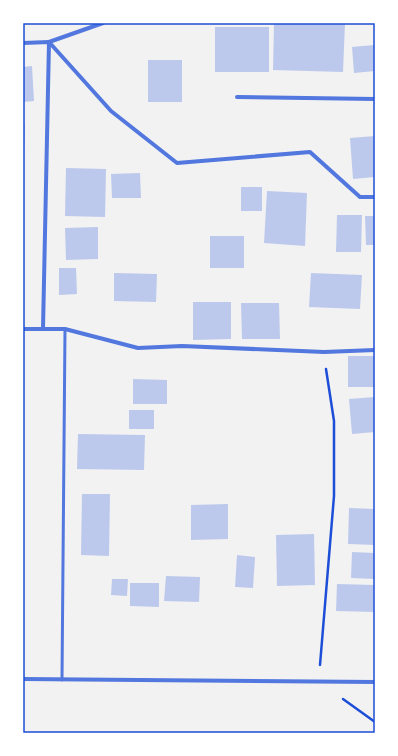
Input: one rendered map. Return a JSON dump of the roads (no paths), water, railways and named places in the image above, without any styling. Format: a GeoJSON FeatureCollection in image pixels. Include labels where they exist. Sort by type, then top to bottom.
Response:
{"type":"FeatureCollection","features":[{"type":"Feature","properties":{"kind":"street"},"geometry":{"type":"LineString","coordinates":[[23,43],[49,42],[103,23]]}},
{"type":"Feature","properties":{"kind":"street"},"geometry":{"type":"LineString","coordinates":[[49,42],[111,111],[177,163],[310,152],[360,197],[375,197]]}},
{"type":"Feature","properties":{"kind":"street"},"geometry":{"type":"LineString","coordinates":[[43,329],[49,42]]}},
{"type":"Feature","properties":{"kind":"street"},"geometry":{"type":"LineString","coordinates":[[237,97],[375,98]]}},
{"type":"Feature","properties":{"kind":"street"},"geometry":{"type":"LineString","coordinates":[[23,329],[65,329],[138,348],[182,346],[324,352],[375,350]]}},
{"type":"Feature","properties":{"kind":"street"},"geometry":{"type":"LineString","coordinates":[[23,680],[375,682]]}},
{"type":"Feature","properties":{"kind":"lane"},"geometry":{"type":"LineString","coordinates":[[62,680],[65,329]]}}]}
